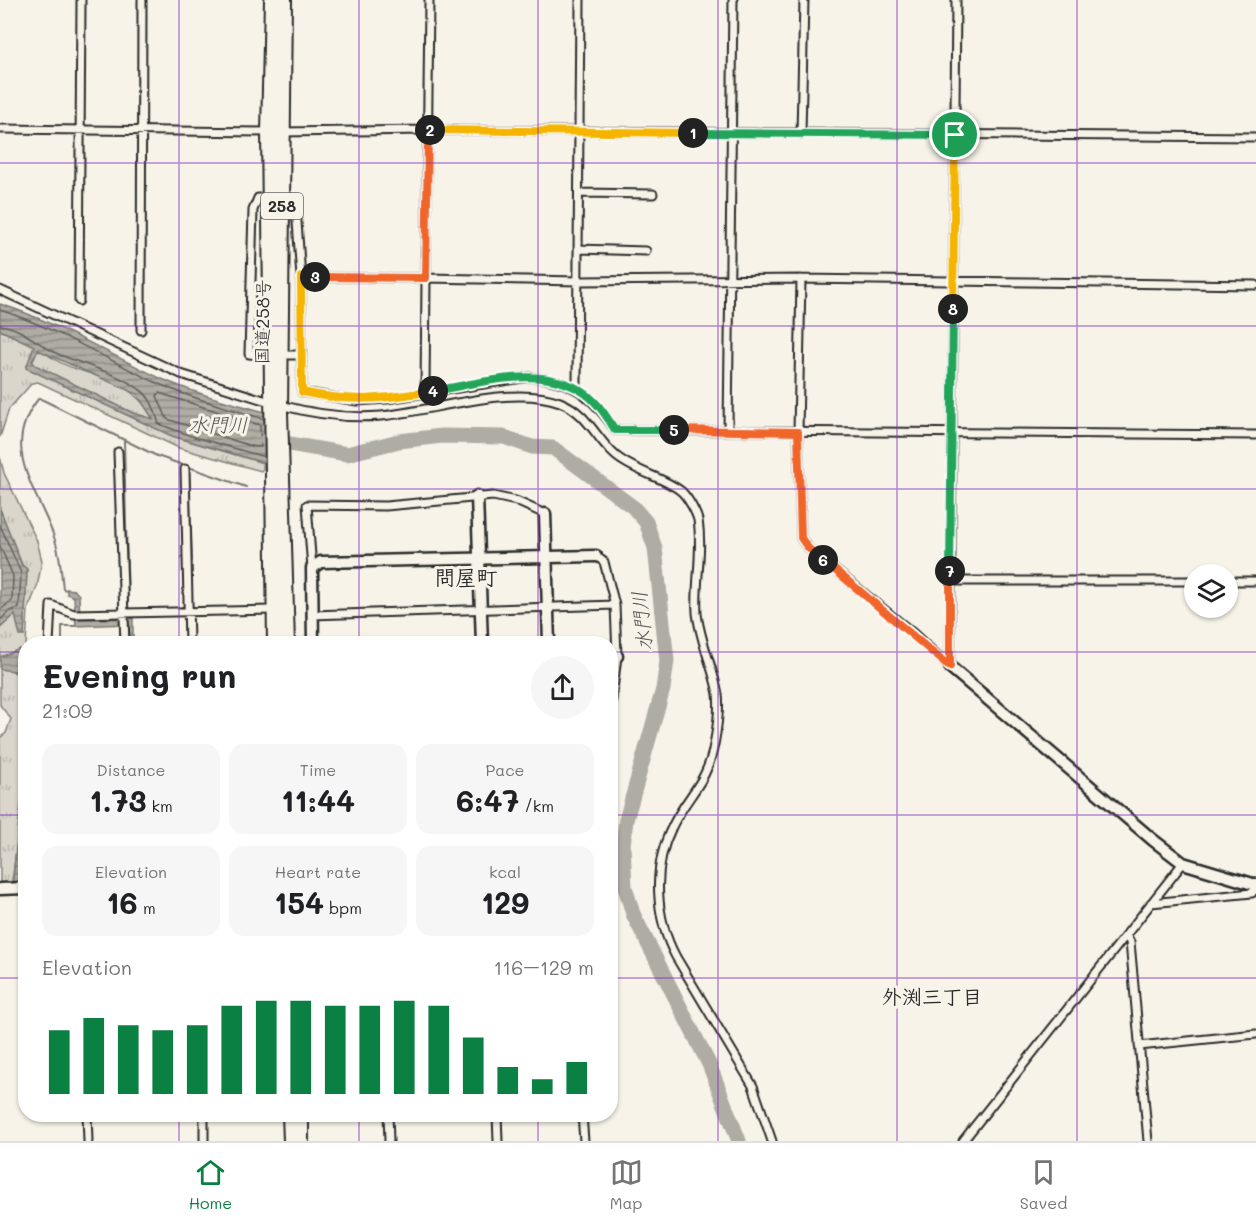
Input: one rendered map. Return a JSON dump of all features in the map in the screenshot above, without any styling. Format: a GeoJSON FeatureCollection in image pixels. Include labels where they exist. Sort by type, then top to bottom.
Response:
{"type":"FeatureCollection","features":[{"type":"Feature","properties":{"kind":"highway","name":"国道258号"},"geometry":{"type":"LineString","coordinates":[[272,0],[276,132],[275,636]]}},
{"type":"Feature","properties":{"kind":"highway","name":"国道258号"},"geometry":{"type":"LineString","coordinates":[[276,132],[284,0]]}},
{"type":"Feature","properties":{"kind":"highway","name":"国道258号"},"geometry":{"type":"LineString","coordinates":[[276,471],[286,636]]}},
{"type":"Feature","properties":{"kind":"highway"},"geometry":{"type":"LineString","coordinates":[[290,1122],[291,1141]]}},
{"type":"Feature","properties":{"kind":"highway"},"geometry":{"type":"LineString","coordinates":[[301,1122],[301,1141]]}},
{"type":"Feature","properties":{"kind":"street"},"geometry":{"type":"LineString","coordinates":[[79,302],[81,0]]}},
{"type":"Feature","properties":{"kind":"street"},"geometry":{"type":"LineString","coordinates":[[141,330],[142,0]]}},
{"type":"Feature","properties":{"kind":"street"},"geometry":{"type":"LineString","coordinates":[[425,392],[429,0]]}},
{"type":"Feature","properties":{"kind":"street"},"geometry":{"type":"LineString","coordinates":[[574,387],[577,384],[579,281],[580,0]]}},
{"type":"Feature","properties":{"kind":"street"},"geometry":{"type":"LineString","coordinates":[[728,430],[733,0]]}},
{"type":"Feature","properties":{"kind":"street"},"geometry":{"type":"LineString","coordinates":[[801,134],[804,0]]}},
{"type":"Feature","properties":{"kind":"street"},"geometry":{"type":"LineString","coordinates":[[950,667],[956,0]]}},
{"type":"Feature","properties":{"kind":"street"},"geometry":{"type":"LineString","coordinates":[[0,129],[1256,137]]}},
{"type":"Feature","properties":{"kind":"street"},"geometry":{"type":"LineString","coordinates":[[579,193],[653,194]]}},
{"type":"Feature","properties":{"kind":"street"},"geometry":{"type":"LineString","coordinates":[[259,355],[249,354],[253,210],[258,198],[290,198],[296,208],[301,277],[302,392],[357,401],[530,377],[551,379],[574,387],[600,408],[615,430],[1256,435]]}},
{"type":"Feature","properties":{"kind":"street"},"geometry":{"type":"LineString","coordinates":[[578,249],[646,251]]}},
{"type":"Feature","properties":{"kind":"street"},"geometry":{"type":"LineString","coordinates":[[301,277],[579,281],[801,279],[1256,285]]}},
{"type":"Feature","properties":{"kind":"street"},"geometry":{"type":"LineString","coordinates":[[801,279],[798,432],[801,538],[808,548],[1153,840],[1183,863],[1256,887],[1252,893],[1151,903]]}},
{"type":"Feature","properties":{"kind":"street"},"geometry":{"type":"LineString","coordinates":[[0,290],[181,374],[275,407],[335,417],[380,416],[515,395],[540,396],[563,403],[582,415],[614,455],[629,466],[681,492],[697,517],[700,535],[697,612],[717,693],[719,711],[707,772],[672,826],[662,854],[658,878],[660,915],[667,940],[676,957],[753,1086],[772,1141]]}},
{"type":"Feature","properties":{"kind":"street"},"geometry":{"type":"LineString","coordinates":[[289,355],[302,355]]}},
{"type":"Feature","properties":{"kind":"street"},"geometry":{"type":"LineString","coordinates":[[118,452],[125,636]]}},
{"type":"Feature","properties":{"kind":"street"},"geometry":{"type":"LineString","coordinates":[[184,469],[189,636]]}},
{"type":"Feature","properties":{"kind":"street"},"geometry":{"type":"LineString","coordinates":[[477,496],[482,636]]}},
{"type":"Feature","properties":{"kind":"street"},"geometry":{"type":"LineString","coordinates":[[313,636],[312,568],[307,505],[386,506],[493,496],[516,501],[546,514],[549,636]]}},
{"type":"Feature","properties":{"kind":"street"},"geometry":{"type":"LineString","coordinates":[[312,568],[321,562],[596,556],[604,562],[615,605],[614,636]]}},
{"type":"Feature","properties":{"kind":"street"},"geometry":{"type":"LineString","coordinates":[[950,581],[1184,581]]}},
{"type":"Feature","properties":{"kind":"street"},"geometry":{"type":"LineString","coordinates":[[1238,581],[1256,581]]}},
{"type":"Feature","properties":{"kind":"street"},"geometry":{"type":"LineString","coordinates":[[49,636],[51,605],[74,614],[124,615],[188,611],[274,610]]}},
{"type":"Feature","properties":{"kind":"street"},"geometry":{"type":"LineString","coordinates":[[312,615],[615,605]]}},
{"type":"Feature","properties":{"kind":"street"},"geometry":{"type":"LineString","coordinates":[[963,1141],[1183,863]]}},
{"type":"Feature","properties":{"kind":"street"},"geometry":{"type":"LineString","coordinates":[[0,889],[18,888]]}},
{"type":"Feature","properties":{"kind":"street"},"geometry":{"type":"LineString","coordinates":[[1126,935],[1130,942],[1148,1141]]}},
{"type":"Feature","properties":{"kind":"street"},"geometry":{"type":"LineString","coordinates":[[1139,1046],[1256,1034]]}},
{"type":"Feature","properties":{"kind":"street"},"geometry":{"type":"LineString","coordinates":[[87,1122],[88,1141]]}},
{"type":"Feature","properties":{"kind":"street"},"geometry":{"type":"LineString","coordinates":[[204,1122],[204,1141]]}},
{"type":"Feature","properties":{"kind":"street"},"geometry":{"type":"LineString","coordinates":[[388,1122],[389,1141]]}},
{"type":"Feature","properties":{"kind":"street"},"geometry":{"type":"LineString","coordinates":[[497,1122],[498,1141]]}},
{"type":"Feature","properties":{"kind":"street"},"geometry":{"type":"LineString","coordinates":[[583,1122],[584,1141]]}},
{"type":"Feature","properties":{"kind":"green space"},"geometry":{"type":"Polygon","coordinates":[[[0,330],[34,345],[27,368],[172,436],[263,463],[263,469],[261,471],[179,448],[38,382],[32,383],[9,409],[0,437],[0,330]]]}},
{"type":"Feature","properties":{"kind":"green space"},"geometry":{"type":"Polygon","coordinates":[[[43,351],[72,368],[116,383],[130,391],[153,419],[133,413],[32,364],[36,352],[43,351]]]}},
{"type":"Feature","properties":{"kind":"green space"},"geometry":{"type":"Polygon","coordinates":[[[0,457],[4,473],[37,541],[42,561],[37,587],[28,609],[27,636],[18,636],[18,662],[0,657],[0,628],[13,616],[17,617],[19,628],[24,635],[27,569],[22,565],[0,509],[0,457]]]}},
{"type":"Feature","properties":{"kind":"green space"},"geometry":{"type":"Polygon","coordinates":[[[0,669],[11,670],[18,675],[18,833],[12,883],[0,884],[0,738],[6,733],[11,719],[0,705],[0,669]]]}},
{"type":"Feature","properties":{"kind":"water","name":"水門川"},"geometry":{"type":"Polygon","coordinates":[[[0,304],[62,329],[176,385],[275,415],[275,466],[172,436],[26,368],[34,346],[0,330],[0,304]],[[38,350],[32,361],[35,365],[133,413],[153,419],[137,394],[38,350]]]}},
{"type":"Feature","properties":{"kind":"water"},"geometry":{"type":"Polygon","coordinates":[[[0,509],[22,565],[27,569],[24,636],[20,636],[15,615],[0,628],[0,509]]]}},
{"type":"Feature","properties":{"kind":"water"},"geometry":{"type":"Polygon","coordinates":[[[67,589],[74,590],[79,595],[80,619],[133,618],[133,636],[130,636],[129,624],[76,626],[74,597],[67,594],[67,589]]]}},
{"type":"Feature","properties":{"kind":"water"},"geometry":{"type":"Polygon","coordinates":[[[18,650],[18,675],[14,671],[0,669],[0,657],[18,650]]]}},
{"type":"Feature","properties":{"kind":"water"},"geometry":{"type":"Polygon","coordinates":[[[18,832],[18,887],[12,887],[18,832]]]}},
{"type":"Feature","properties":{"kind":"waterway"},"geometry":{"type":"LineString","coordinates":[[67,590],[63,589],[55,541],[24,466],[21,449],[22,433],[28,416],[39,398],[157,456],[246,487]]}},
{"type":"Feature","properties":{"kind":"waterway","name":"水門川"},"geometry":{"type":"LineString","coordinates":[[267,440],[347,454],[399,441],[442,436],[504,437],[532,447],[553,448],[633,507],[646,522],[655,548],[667,661],[663,689],[626,820],[623,845],[625,887],[633,914],[709,1064],[739,1141]]}},
{"type":"Feature","properties":{"kind":"waterway"},"geometry":{"type":"LineString","coordinates":[[124,440],[128,608]]}},
{"type":"Feature","properties":{"kind":"waterway"},"geometry":{"type":"LineString","coordinates":[[189,468],[192,561]]}},
{"type":"Feature","properties":{"kind":"waterway"},"geometry":{"type":"LineString","coordinates":[[62,636],[62,626],[76,626]]}},
{"type":"Feature","properties":{"kind":"district","name":"問屋町"},"geometry":{"type":"Point","coordinates":[466,578]}},
{"type":"Feature","properties":{"kind":"district","name":"外渕三丁目"},"geometry":{"type":"Point","coordinates":[932,997]}},
{"type":"Feature","properties":{"kind":"route"},"geometry":{"type":"LineString","coordinates":[[428,130],[955,135],[950,667],[913,633],[808,548],[801,538],[798,432],[615,430],[600,408],[574,387],[551,379],[530,377],[504,379],[387,399],[357,401],[302,392],[301,277],[426,278],[428,130]]}}]}
